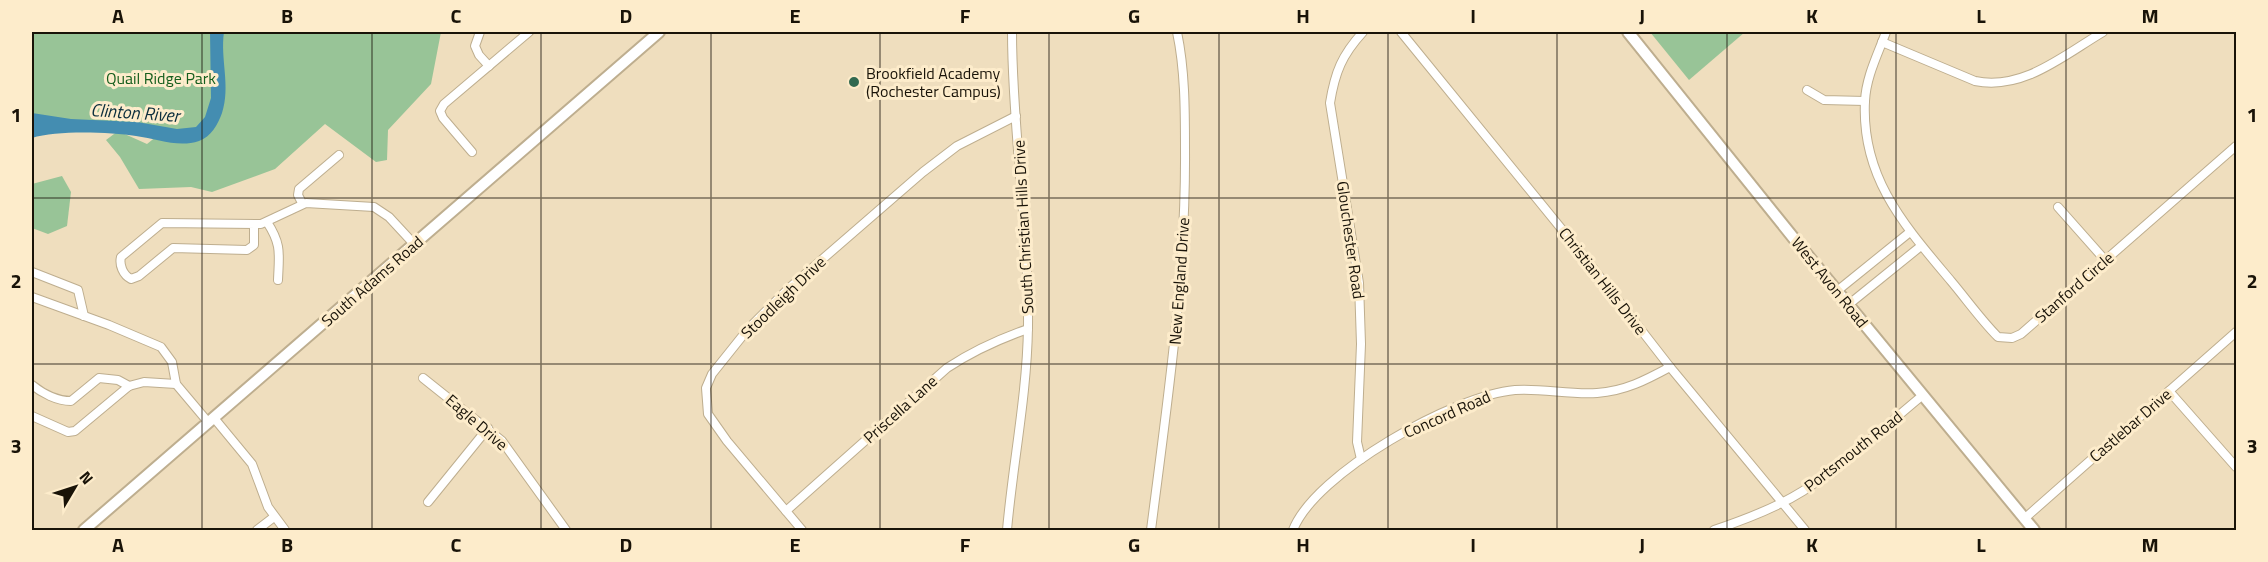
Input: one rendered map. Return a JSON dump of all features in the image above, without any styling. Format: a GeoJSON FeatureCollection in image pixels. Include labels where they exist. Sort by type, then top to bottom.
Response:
{"type":"FeatureCollection","features":[{"type":"Feature","properties":{"kind":"main road","name":"South Adams Road"},"geometry":{"type":"LineString","coordinates":[[84,531],[659,32]]}},
{"type":"Feature","properties":{"kind":"main road","name":"West Avon Road"},"geometry":{"type":"LineString","coordinates":[[1629,32],[1848,305],[2034,531]]}},
{"type":"Feature","properties":{"kind":"street"},"geometry":{"type":"LineString","coordinates":[[480,32],[476,46],[479,55],[489,66]]}},
{"type":"Feature","properties":{"kind":"street"},"geometry":{"type":"LineString","coordinates":[[472,152],[443,118],[440,111],[444,104],[529,32]]}},
{"type":"Feature","properties":{"kind":"street","name":"South Christian Hills Drive"},"geometry":{"type":"LineString","coordinates":[[1007,531],[1026,368],[1028,328],[1028,272],[1012,32]]}},
{"type":"Feature","properties":{"kind":"street","name":"New England Drive"},"geometry":{"type":"LineString","coordinates":[[1151,531],[1177,322],[1184,242],[1184,87],[1177,32]]}},
{"type":"Feature","properties":{"kind":"street","name":"Glouchester Road"},"geometry":{"type":"LineString","coordinates":[[1361,459],[1357,442],[1361,344],[1359,283],[1330,103],[1334,76],[1344,55],[1362,32]]}},
{"type":"Feature","properties":{"kind":"street","name":"Christian Hills Drive"},"geometry":{"type":"LineString","coordinates":[[1401,32],[1586,259],[1670,368],[1805,531]]}},
{"type":"Feature","properties":{"kind":"street","name":"Stanford Circle"},"geometry":{"type":"LineString","coordinates":[[1886,32],[1870,74],[1865,101],[1866,132],[1874,170],[1894,210],[1910,232],[1998,337],[2007,338],[2020,334],[2236,146]]}},
{"type":"Feature","properties":{"kind":"street"},"geometry":{"type":"LineString","coordinates":[[1882,42],[1975,81],[2004,83],[2026,77],[2103,32]]}},
{"type":"Feature","properties":{"kind":"street"},"geometry":{"type":"LineString","coordinates":[[1807,90],[1824,100],[1865,101]]}},
{"type":"Feature","properties":{"kind":"street","name":"Stoodleigh Drive"},"geometry":{"type":"LineString","coordinates":[[802,531],[727,441],[708,414],[706,388],[712,374],[748,329],[788,290],[923,172],[957,146],[1016,116]]}},
{"type":"Feature","properties":{"kind":"street"},"geometry":{"type":"LineString","coordinates":[[302,203],[298,195],[299,189],[339,155]]}},
{"type":"Feature","properties":{"kind":"street"},"geometry":{"type":"LineString","coordinates":[[254,225],[254,245],[247,250],[173,248],[139,276],[131,279],[121,267],[121,257],[162,223],[254,225],[267,222],[302,203],[374,207],[389,217],[414,244]]}},
{"type":"Feature","properties":{"kind":"street"},"geometry":{"type":"LineString","coordinates":[[2058,207],[2105,260]]}},
{"type":"Feature","properties":{"kind":"street"},"geometry":{"type":"LineString","coordinates":[[267,222],[278,237],[278,280]]}},
{"type":"Feature","properties":{"kind":"street"},"geometry":{"type":"LineString","coordinates":[[1837,291],[1910,232]]}},
{"type":"Feature","properties":{"kind":"street"},"geometry":{"type":"LineString","coordinates":[[1848,305],[1921,246]]}},
{"type":"Feature","properties":{"kind":"street"},"geometry":{"type":"LineString","coordinates":[[32,272],[78,290],[84,316]]}},
{"type":"Feature","properties":{"kind":"street"},"geometry":{"type":"LineString","coordinates":[[32,297],[161,347],[172,362],[176,384],[252,464],[268,507],[285,531]]}},
{"type":"Feature","properties":{"kind":"street","name":"Priscella Lane"},"geometry":{"type":"LineString","coordinates":[[786,512],[947,368],[993,342],[1028,328]]}},
{"type":"Feature","properties":{"kind":"street","name":"Castlebar Drive"},"geometry":{"type":"LineString","coordinates":[[2024,519],[2236,332]]}},
{"type":"Feature","properties":{"kind":"street","name":"Concord Road"},"geometry":{"type":"LineString","coordinates":[[1293,531],[1296,522],[1316,499],[1361,459],[1412,428],[1491,394],[1517,389],[1595,393],[1617,390],[1636,385],[1670,368]]}},
{"type":"Feature","properties":{"kind":"street"},"geometry":{"type":"LineString","coordinates":[[32,385],[64,401],[71,401],[99,378],[118,380],[129,386]]}},
{"type":"Feature","properties":{"kind":"street","name":"Eagle Drive"},"geometry":{"type":"LineString","coordinates":[[423,378],[488,428],[512,453],[566,531]]}},
{"type":"Feature","properties":{"kind":"street"},"geometry":{"type":"LineString","coordinates":[[32,416],[68,432],[75,431],[129,386],[144,382],[176,384]]}},
{"type":"Feature","properties":{"kind":"street"},"geometry":{"type":"LineString","coordinates":[[2169,391],[2236,467]]}},
{"type":"Feature","properties":{"kind":"street","name":"Portsmouth Road"},"geometry":{"type":"LineString","coordinates":[[1714,531],[1802,491],[1842,462],[1923,395]]}},
{"type":"Feature","properties":{"kind":"street"},"geometry":{"type":"LineString","coordinates":[[428,502],[488,428]]}},
{"type":"Feature","properties":{"kind":"street"},"geometry":{"type":"LineString","coordinates":[[257,531],[274,517]]}},
{"type":"Feature","properties":{"kind":"green space","name":"Quail Ridge Park"},"geometry":{"type":"Polygon","coordinates":[[[32,32],[441,32],[431,84],[388,130],[387,160],[376,162],[325,124],[275,169],[212,192],[191,187],[139,189],[120,157],[106,140],[118,131],[147,144],[157,136],[32,119],[32,32]]]}},
{"type":"Feature","properties":{"kind":"green space"},"geometry":{"type":"Polygon","coordinates":[[[1650,32],[1745,32],[1689,80],[1650,32]]]}},
{"type":"Feature","properties":{"kind":"green space"},"geometry":{"type":"Polygon","coordinates":[[[62,176],[71,192],[67,226],[48,234],[32,228],[32,184],[62,176]]]}},
{"type":"Feature","properties":{"kind":"water"},"geometry":{"type":"Polygon","coordinates":[[[210,32],[224,32],[226,93],[222,113],[214,130],[203,139],[184,144],[136,136],[83,132],[32,138],[32,113],[71,119],[137,122],[177,129],[196,127],[205,117],[211,98],[210,32]]]}},
{"type":"Feature","properties":{"kind":"place","name":"Brookfield Academy (Rochester Campus)"},"geometry":{"type":"Point","coordinates":[854,82]}},
{"type":"Feature","properties":{"kind":"water label","name":"Clinton River"},"geometry":{"type":"Point","coordinates":[135,113]}}]}
